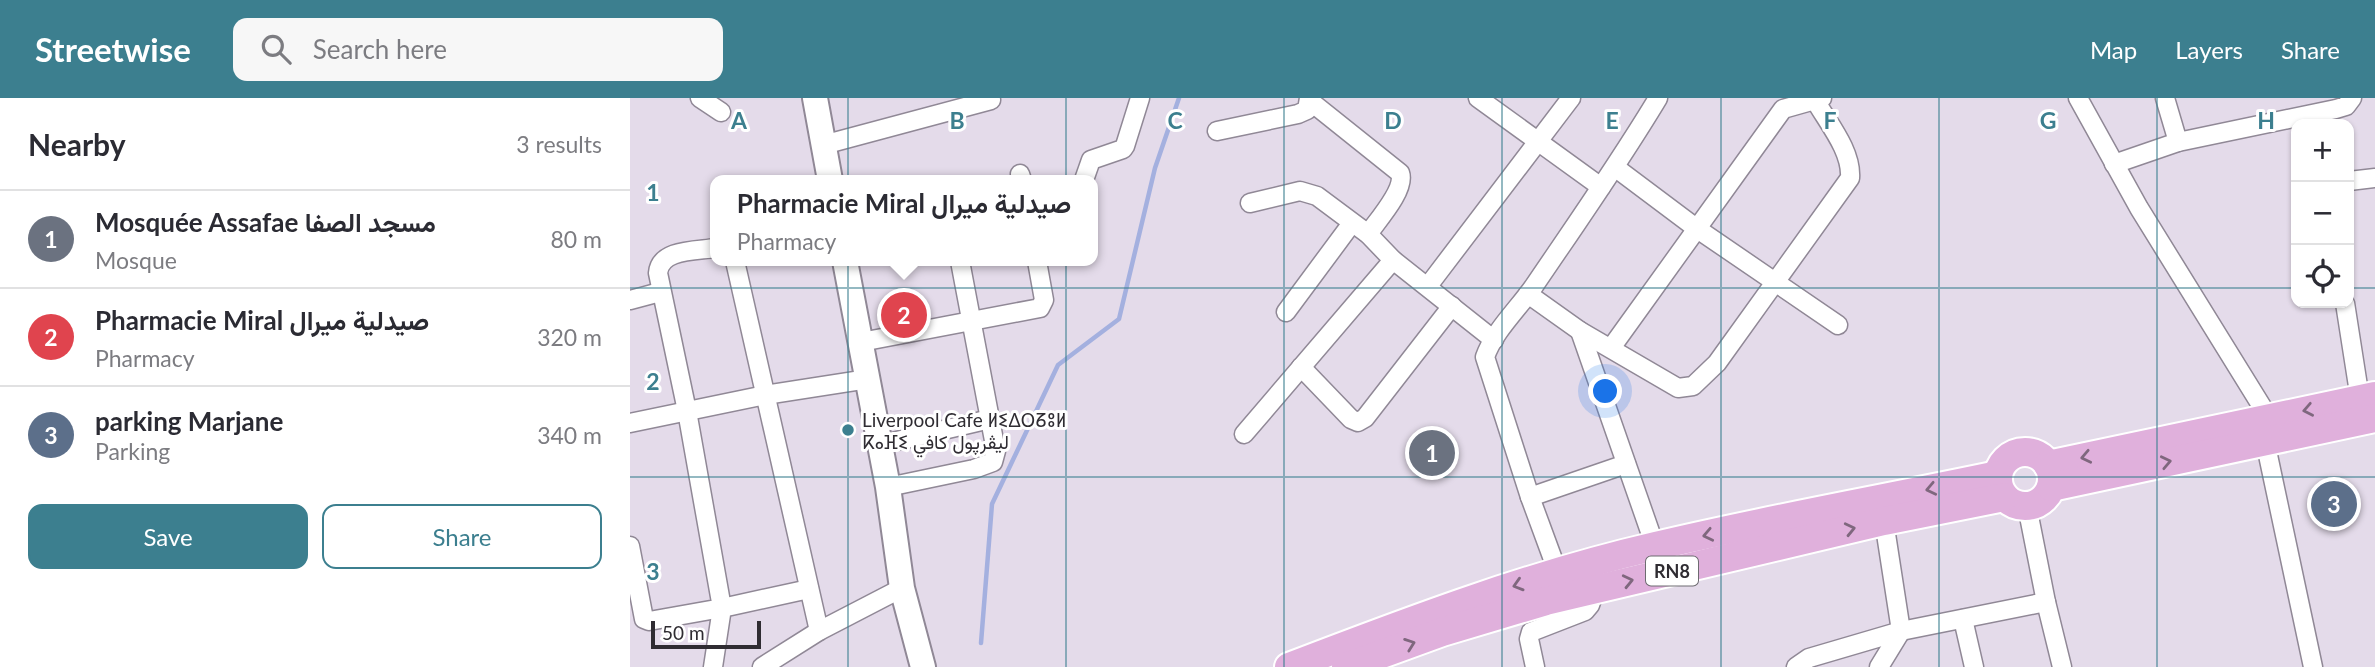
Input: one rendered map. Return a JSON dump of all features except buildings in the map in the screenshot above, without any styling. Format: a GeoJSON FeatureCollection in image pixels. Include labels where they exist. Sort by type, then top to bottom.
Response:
{"type":"FeatureCollection","features":[{"type":"Feature","properties":{"kind":"main road","name":"RN8"},"geometry":{"type":"LineString","coordinates":[[1289,667],[1411,620],[1558,573],[1655,546],[2009,493],[2039,502],[2050,476],[2370,404]]}},
{"type":"Feature","properties":{"kind":"main road"},"geometry":{"type":"LineString","coordinates":[[2009,493],[2004,462],[2015,454],[2023,452],[2037,455],[2050,476]]}},
{"type":"Feature","properties":{"kind":"main road","name":"RN8"},"geometry":{"type":"LineString","coordinates":[[1355,665],[1442,632],[1546,600],[2009,493]]}},
{"type":"Feature","properties":{"kind":"street"},"geometry":{"type":"LineString","coordinates":[[699,98],[721,113]]}},
{"type":"Feature","properties":{"kind":"street"},"geometry":{"type":"LineString","coordinates":[[815,98],[829,175]]}},
{"type":"Feature","properties":{"kind":"street"},"geometry":{"type":"LineString","coordinates":[[1086,175],[1091,160],[1123,149],[1140,98]]}},
{"type":"Feature","properties":{"kind":"street"},"geometry":{"type":"LineString","coordinates":[[1478,98],[1601,187]]}},
{"type":"Feature","properties":{"kind":"street"},"geometry":{"type":"LineString","coordinates":[[1428,286],[1572,98]]}},
{"type":"Feature","properties":{"kind":"street"},"geometry":{"type":"LineString","coordinates":[[1558,573],[1485,363],[1487,350],[1615,168],[1658,98]]}},
{"type":"Feature","properties":{"kind":"street"},"geometry":{"type":"LineString","coordinates":[[2078,98],[2138,208],[2209,324],[2267,429],[2313,667]]}},
{"type":"Feature","properties":{"kind":"street"},"geometry":{"type":"LineString","coordinates":[[2165,98],[2178,142]]}},
{"type":"Feature","properties":{"kind":"street"},"geometry":{"type":"LineString","coordinates":[[2314,119],[2346,106],[2351,98]]}},
{"type":"Feature","properties":{"kind":"street"},"geometry":{"type":"LineString","coordinates":[[1217,131],[1298,114],[1307,110],[1310,99],[1402,177],[1401,187],[1368,234]]}},
{"type":"Feature","properties":{"kind":"street"},"geometry":{"type":"LineString","coordinates":[[1528,294],[1580,331],[1678,388],[1693,386],[1717,363],[1850,178],[1851,169],[1846,153],[1818,99],[1793,102],[1783,109],[1611,348]]}},
{"type":"Feature","properties":{"kind":"street"},"geometry":{"type":"LineString","coordinates":[[824,145],[990,100]]}},
{"type":"Feature","properties":{"kind":"street"},"geometry":{"type":"LineString","coordinates":[[2114,164],[2178,142],[2291,123]]}},
{"type":"Feature","properties":{"kind":"street"},"geometry":{"type":"LineString","coordinates":[[1615,168],[1696,228],[1838,325]]}},
{"type":"Feature","properties":{"kind":"street"},"geometry":{"type":"LineString","coordinates":[[2354,180],[2375,178]]}},
{"type":"Feature","properties":{"kind":"street"},"geometry":{"type":"LineString","coordinates":[[1250,203],[1306,191],[1317,196],[1368,234],[1393,260],[1494,340]]}},
{"type":"Feature","properties":{"kind":"street"},"geometry":{"type":"LineString","coordinates":[[1286,312],[1352,223]]}},
{"type":"Feature","properties":{"kind":"street"},"geometry":{"type":"LineString","coordinates":[[710,249],[669,256],[659,266],[660,292],[687,411],[722,608],[713,667]]}},
{"type":"Feature","properties":{"kind":"street"},"geometry":{"type":"LineString","coordinates":[[1244,434],[1393,260]]}},
{"type":"Feature","properties":{"kind":"street"},"geometry":{"type":"LineString","coordinates":[[736,266],[819,631]]}},
{"type":"Feature","properties":{"kind":"street"},"geometry":{"type":"LineString","coordinates":[[846,266],[888,486],[902,588],[923,667]]}},
{"type":"Feature","properties":{"kind":"street"},"geometry":{"type":"LineString","coordinates":[[888,486],[985,466],[993,462],[996,451],[961,266]]}},
{"type":"Feature","properties":{"kind":"street"},"geometry":{"type":"LineString","coordinates":[[861,342],[1040,308],[1044,299],[1038,266]]}},
{"type":"Feature","properties":{"kind":"street"},"geometry":{"type":"LineString","coordinates":[[630,300],[660,292]]}},
{"type":"Feature","properties":{"kind":"street"},"geometry":{"type":"LineString","coordinates":[[1301,368],[1351,419],[1358,422],[1365,418],[1452,306]]}},
{"type":"Feature","properties":{"kind":"street"},"geometry":{"type":"LineString","coordinates":[[2346,308],[2370,404]]}},
{"type":"Feature","properties":{"kind":"street"},"geometry":{"type":"LineString","coordinates":[[1580,331],[1655,546]]}},
{"type":"Feature","properties":{"kind":"street"},"geometry":{"type":"LineString","coordinates":[[630,423],[765,395],[868,379]]}},
{"type":"Feature","properties":{"kind":"street"},"geometry":{"type":"LineString","coordinates":[[880,445],[990,419]]}},
{"type":"Feature","properties":{"kind":"street"},"geometry":{"type":"LineString","coordinates":[[1530,496],[1626,464]]}},
{"type":"Feature","properties":{"kind":"street"},"geometry":{"type":"LineString","coordinates":[[2009,493],[2046,602],[2062,667]]}},
{"type":"Feature","properties":{"kind":"street"},"geometry":{"type":"LineString","coordinates":[[1879,667],[1901,631],[1884,521]]}},
{"type":"Feature","properties":{"kind":"street"},"geometry":{"type":"LineString","coordinates":[[630,546],[633,581],[644,619],[649,621],[809,589]]}},
{"type":"Feature","properties":{"kind":"street"},"geometry":{"type":"LineString","coordinates":[[762,667],[819,631],[902,588]]}},
{"type":"Feature","properties":{"kind":"street"},"geometry":{"type":"LineString","coordinates":[[1535,667],[1529,639],[1531,632],[1585,611],[1591,605],[1597,588]]}},
{"type":"Feature","properties":{"kind":"street"},"geometry":{"type":"LineString","coordinates":[[1796,667],[1809,658],[1901,631],[2046,602]]}},
{"type":"Feature","properties":{"kind":"street"},"geometry":{"type":"LineString","coordinates":[[1964,618],[1974,667]]}},
{"type":"Feature","properties":{"kind":"waterway"},"geometry":{"type":"LineString","coordinates":[[981,643],[992,504],[1058,365],[1119,319],[1155,168],[1179,98]]}},
{"type":"Feature","properties":{"kind":"place","name":"Pharmacie Miral صيدلية ميرال"},"geometry":{"type":"Point","coordinates":[904,315]}},
{"type":"Feature","properties":{"kind":"place","name":"Liverpool Cafe ⵍⵉⵠⵔⵒⵓⵍ ⴽⴰⴼⵉ ليڤرپول كافي"},"geometry":{"type":"Point","coordinates":[848,430]}},
{"type":"Feature","properties":{"kind":"place","name":"Mosquée Assafae مسجد الصفا"},"geometry":{"type":"Point","coordinates":[1432,453]}},
{"type":"Feature","properties":{"kind":"place","name":"parking Marjane"},"geometry":{"type":"Point","coordinates":[2334,504]}}]}
